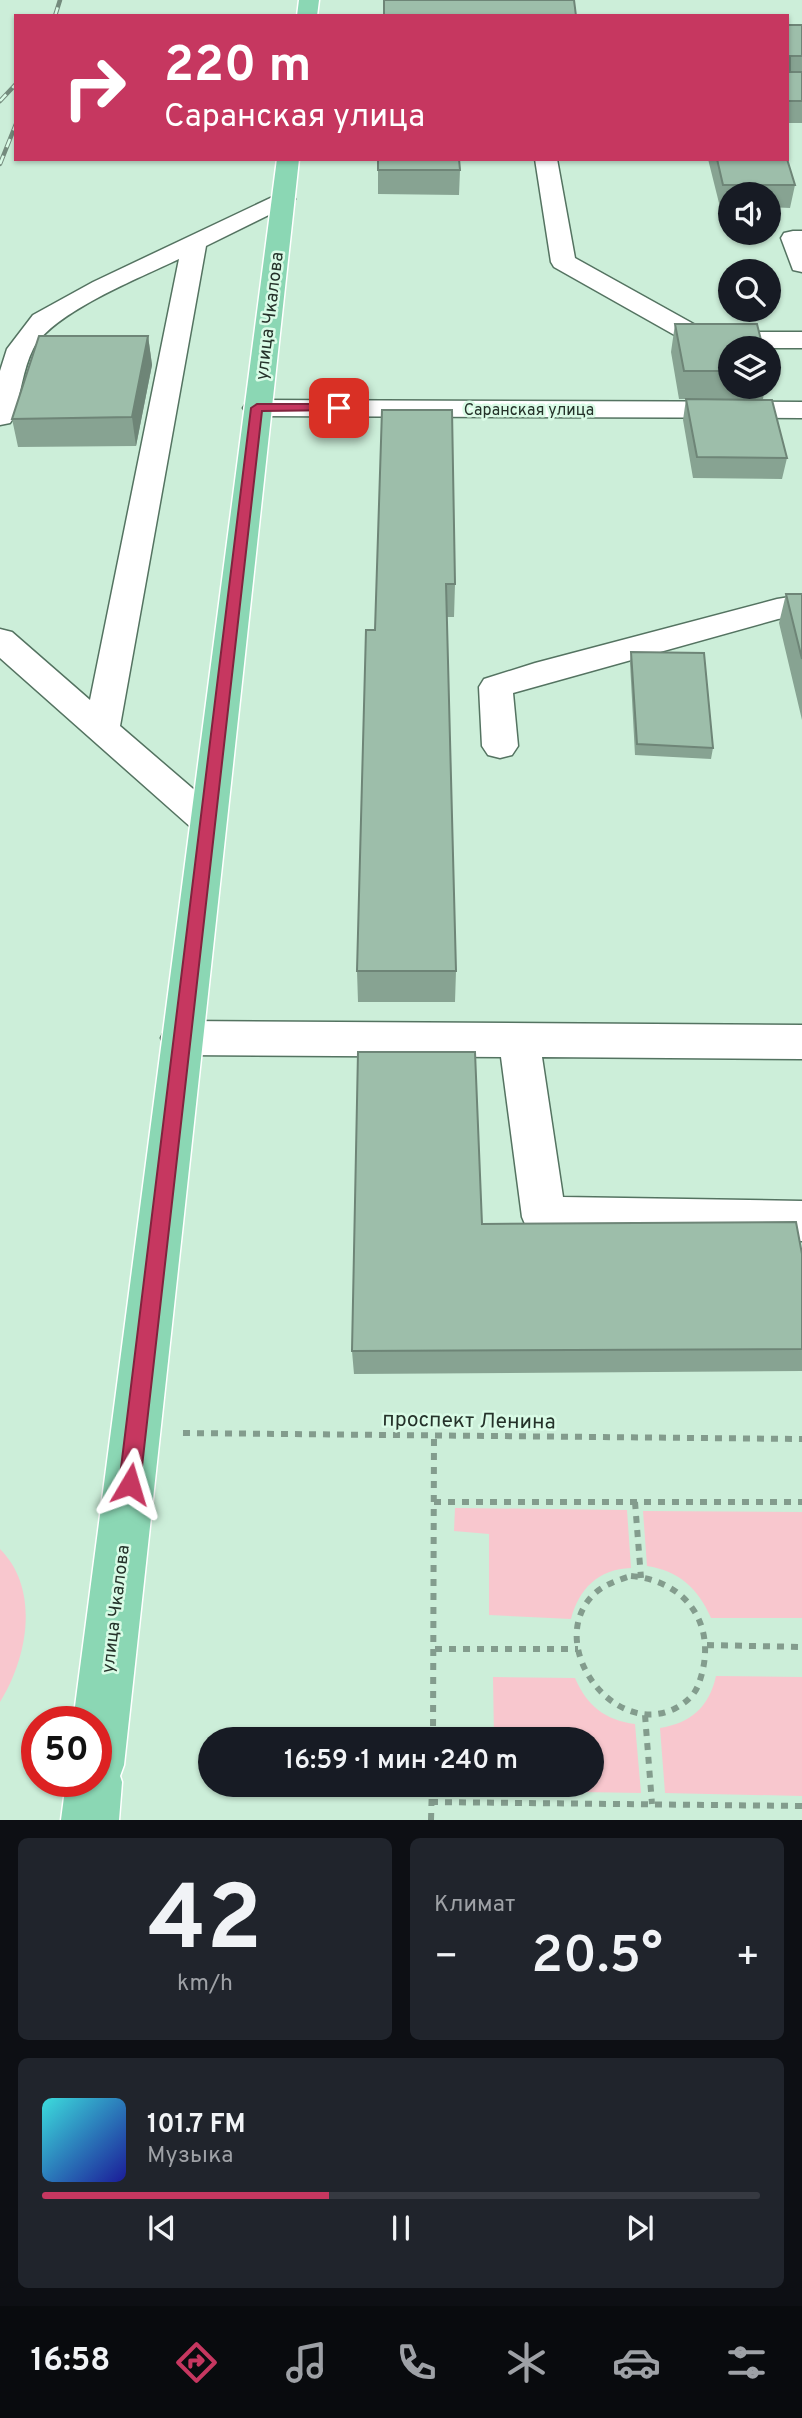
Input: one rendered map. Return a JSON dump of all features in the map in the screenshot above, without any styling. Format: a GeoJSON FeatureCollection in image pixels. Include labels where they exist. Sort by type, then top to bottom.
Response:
{"type":"FeatureCollection","features":[{"type":"Feature","properties":{"kind":"main road","name":"улица Чкалова"},"geometry":{"type":"LineString","coordinates":[[103,1706],[288,161]]}},
{"type":"Feature","properties":{"kind":"main road"},"geometry":{"type":"LineString","coordinates":[[90,1819],[92,1797]]}},
{"type":"Feature","properties":{"kind":"street"},"geometry":{"type":"LineString","coordinates":[[546,161],[564,262],[703,340],[802,340]]}},
{"type":"Feature","properties":{"kind":"street"},"geometry":{"type":"LineString","coordinates":[[0,417],[20,349],[42,321],[102,287],[283,199]]}},
{"type":"Feature","properties":{"kind":"street"},"geometry":{"type":"LineString","coordinates":[[802,237],[793,237],[802,265]]}},
{"type":"Feature","properties":{"kind":"street"},"geometry":{"type":"LineString","coordinates":[[102,729],[194,244]]}},
{"type":"Feature","properties":{"kind":"street","name":"Саранская улица"},"geometry":{"type":"LineString","coordinates":[[257,408],[802,410]]}},
{"type":"Feature","properties":{"kind":"street"},"geometry":{"type":"LineString","coordinates":[[500,746],[496,687],[561,666],[776,609],[802,605]]}},
{"type":"Feature","properties":{"kind":"street"},"geometry":{"type":"LineString","coordinates":[[0,640],[207,821]]}},
{"type":"Feature","properties":{"kind":"street"},"geometry":{"type":"LineString","coordinates":[[182,1038],[802,1042]]}},
{"type":"Feature","properties":{"kind":"street"},"geometry":{"type":"LineString","coordinates":[[519,1040],[544,1217],[802,1221]]}},
{"type":"Feature","properties":{"kind":"path","name":"проспект Ленина"},"geometry":{"type":"LineString","coordinates":[[135,1432],[802,1439]]}},
{"type":"Feature","properties":{"kind":"path"},"geometry":{"type":"LineString","coordinates":[[433,1727],[434,1435]]}},
{"type":"Feature","properties":{"kind":"path"},"geometry":{"type":"LineString","coordinates":[[434,1502],[802,1502]]}},
{"type":"Feature","properties":{"kind":"path"},"geometry":{"type":"LineString","coordinates":[[635,1502],[641,1578]]}},
{"type":"Feature","properties":{"kind":"path"},"geometry":{"type":"LineString","coordinates":[[631,1576],[656,1579],[679,1592],[696,1613],[707,1645],[706,1666],[697,1690],[679,1708],[655,1716],[628,1713],[604,1698],[586,1676],[578,1649],[579,1622],[589,1599],[608,1583],[631,1576]]}},
{"type":"Feature","properties":{"kind":"path"},"geometry":{"type":"LineString","coordinates":[[707,1645],[802,1647]]}},
{"type":"Feature","properties":{"kind":"path"},"geometry":{"type":"LineString","coordinates":[[435,1649],[578,1649]]}},
{"type":"Feature","properties":{"kind":"path"},"geometry":{"type":"LineString","coordinates":[[645,1715],[652,1804]]}},
{"type":"Feature","properties":{"kind":"path"},"geometry":{"type":"LineString","coordinates":[[431,1797],[431,1819]]}},
{"type":"Feature","properties":{"kind":"path"},"geometry":{"type":"LineString","coordinates":[[431,1802],[802,1806]]}},
{"type":"Feature","properties":{"kind":"shaded area"},"geometry":{"type":"Polygon","coordinates":[[[455,1508],[627,1510],[631,1568],[609,1572],[592,1583],[579,1599],[571,1619],[489,1615],[489,1534],[454,1531],[455,1508]]]}},
{"type":"Feature","properties":{"kind":"shaded area"},"geometry":{"type":"Polygon","coordinates":[[[643,1511],[802,1512],[802,1618],[711,1618],[700,1598],[686,1583],[669,1572],[647,1566],[643,1511]]]}},
{"type":"Feature","properties":{"kind":"shaded area"},"geometry":{"type":"Polygon","coordinates":[[[0,1549],[13,1566],[21,1584],[25,1625],[17,1666],[0,1702],[0,1549]]]}},
{"type":"Feature","properties":{"kind":"shaded area"},"geometry":{"type":"Polygon","coordinates":[[[716,1676],[802,1677],[802,1796],[665,1793],[660,1728],[681,1722],[697,1712],[709,1696],[716,1676]]]}},
{"type":"Feature","properties":{"kind":"shaded area"},"geometry":{"type":"Polygon","coordinates":[[[493,1677],[575,1678],[585,1696],[598,1710],[615,1719],[635,1724],[641,1793],[604,1792],[604,1727],[494,1727],[493,1677]]]}},
{"type":"Feature","properties":{"kind":"building"},"geometry":{"type":"Polygon","coordinates":[[[384,0],[574,0],[576,14],[384,14],[384,0]]]}},
{"type":"Feature","properties":{"kind":"building"},"geometry":{"type":"Polygon","coordinates":[[[789,25],[802,25],[802,56],[790,56],[790,72],[802,72],[802,101],[789,101],[789,25]]]}},
{"type":"Feature","properties":{"kind":"building"},"geometry":{"type":"Polygon","coordinates":[[[378,161],[459,161],[460,170],[378,170],[378,161]]]}},
{"type":"Feature","properties":{"kind":"building"},"geometry":{"type":"Polygon","coordinates":[[[717,161],[788,161],[795,185],[781,185],[781,182],[722,182],[717,161]]]}},
{"type":"Feature","properties":{"kind":"building"},"geometry":{"type":"Polygon","coordinates":[[[675,324],[757,324],[760,336],[718,336],[718,371],[684,371],[675,324]]]}},
{"type":"Feature","properties":{"kind":"building"},"geometry":{"type":"Polygon","coordinates":[[[39,336],[148,336],[132,417],[12,419],[39,336]]]}},
{"type":"Feature","properties":{"kind":"building"},"geometry":{"type":"Polygon","coordinates":[[[686,399],[772,400],[787,458],[697,457],[686,399]]]}},
{"type":"Feature","properties":{"kind":"building"},"geometry":{"type":"Polygon","coordinates":[[[382,410],[452,410],[455,584],[446,584],[456,971],[357,971],[366,630],[375,630],[382,410]]]}},
{"type":"Feature","properties":{"kind":"building"},"geometry":{"type":"Polygon","coordinates":[[[786,594],[802,594],[802,659],[786,594]]]}},
{"type":"Feature","properties":{"kind":"building"},"geometry":{"type":"Polygon","coordinates":[[[631,652],[704,653],[713,748],[637,744],[631,652]]]}},
{"type":"Feature","properties":{"kind":"building"},"geometry":{"type":"Polygon","coordinates":[[[358,1052],[475,1052],[482,1224],[796,1222],[802,1254],[802,1349],[352,1351],[358,1052]]]}},
{"type":"Feature","properties":{"kind":"railway"},"geometry":{"type":"LineString","coordinates":[[56,14],[60,0]]}},
{"type":"Feature","properties":{"kind":"railway"},"geometry":{"type":"LineString","coordinates":[[0,101],[14,86]]}},
{"type":"Feature","properties":{"kind":"railway"},"geometry":{"type":"LineString","coordinates":[[0,164],[14,129]]}},
{"type":"Feature","properties":{"kind":"route"},"geometry":{"type":"LineString","coordinates":[[130,1484],[257,408],[339,408]]}}]}
